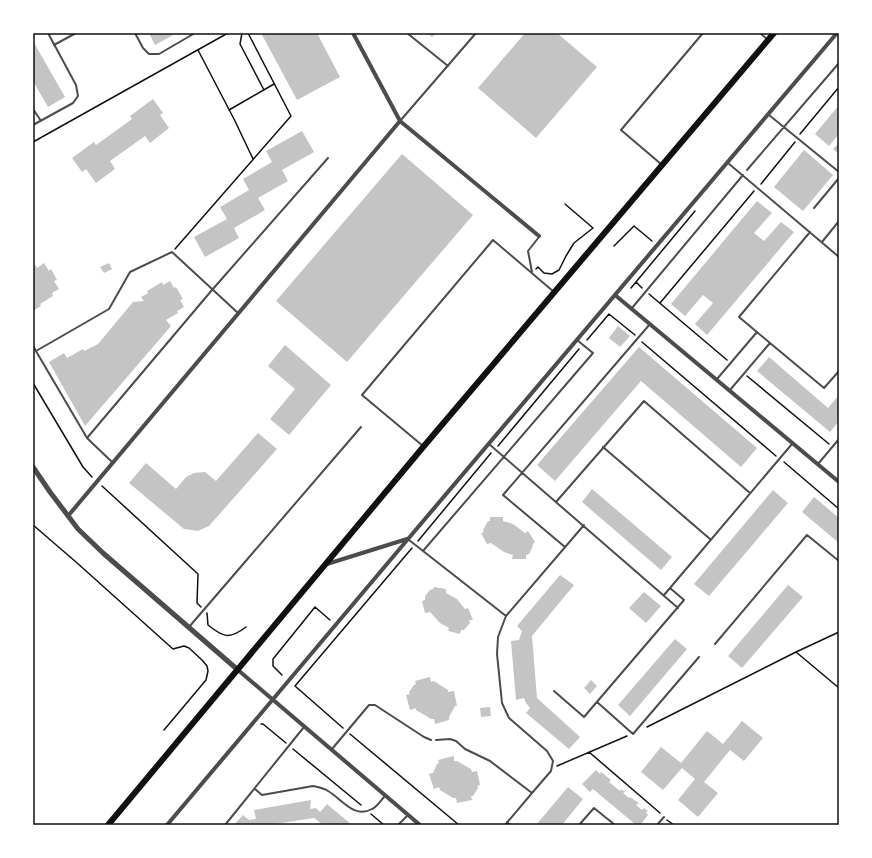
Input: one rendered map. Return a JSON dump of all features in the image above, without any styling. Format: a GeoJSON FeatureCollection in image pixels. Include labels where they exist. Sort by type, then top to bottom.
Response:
{"type":"FeatureCollection","features":[{"type":"Feature","properties":{"kind":"main road"},"geometry":{"type":"LineString","coordinates":[[108,825],[424,446],[774,33]]}},
{"type":"Feature","properties":{"kind":"street"},"geometry":{"type":"LineString","coordinates":[[353,33],[400,121],[539,236]]}},
{"type":"Feature","properties":{"kind":"street"},"geometry":{"type":"LineString","coordinates":[[167,825],[837,33]]}},
{"type":"Feature","properties":{"kind":"street"},"geometry":{"type":"LineString","coordinates":[[68,516],[400,121]]}},
{"type":"Feature","properties":{"kind":"street"},"geometry":{"type":"LineString","coordinates":[[616,295],[839,482]]}},
{"type":"Feature","properties":{"kind":"street"},"geometry":{"type":"LineString","coordinates":[[33,467],[78,529],[103,553],[188,628],[420,825]]}},
{"type":"Feature","properties":{"kind":"street"},"geometry":{"type":"LineString","coordinates":[[327,564],[408,539]]}},
{"type":"Feature","properties":{"kind":"lane"},"geometry":{"type":"LineString","coordinates":[[33,125],[73,103],[78,96],[76,85],[48,33]]}},
{"type":"Feature","properties":{"kind":"lane"},"geometry":{"type":"LineString","coordinates":[[54,45],[76,33]]}},
{"type":"Feature","properties":{"kind":"lane"},"geometry":{"type":"LineString","coordinates":[[135,33],[143,48],[149,54],[159,54],[195,33]]}},
{"type":"Feature","properties":{"kind":"lane"},"geometry":{"type":"LineString","coordinates":[[407,33],[448,66]]}},
{"type":"Feature","properties":{"kind":"lane"},"geometry":{"type":"LineString","coordinates":[[400,121],[476,33]]}},
{"type":"Feature","properties":{"kind":"lane"},"geometry":{"type":"LineString","coordinates":[[662,165],[620,130],[703,33]]}},
{"type":"Feature","properties":{"kind":"lane"},"geometry":{"type":"LineString","coordinates":[[760,33],[768,40]]}},
{"type":"Feature","properties":{"kind":"lane"},"geometry":{"type":"LineString","coordinates":[[747,170],[839,63]]}},
{"type":"Feature","properties":{"kind":"lane"},"geometry":{"type":"LineString","coordinates":[[33,109],[41,121]]}},
{"type":"Feature","properties":{"kind":"lane"},"geometry":{"type":"LineString","coordinates":[[768,114],[839,172]]}},
{"type":"Feature","properties":{"kind":"lane"},"geometry":{"type":"LineString","coordinates":[[87,438],[212,290],[328,158]]}},
{"type":"Feature","properties":{"kind":"lane"},"geometry":{"type":"LineString","coordinates":[[728,163],[839,257]]}},
{"type":"Feature","properties":{"kind":"lane"},"geometry":{"type":"LineString","coordinates":[[632,308],[743,175]]}},
{"type":"Feature","properties":{"kind":"lane"},"geometry":{"type":"LineString","coordinates":[[814,208],[839,178]]}},
{"type":"Feature","properties":{"kind":"lane"},"geometry":{"type":"LineString","coordinates":[[822,242],[839,221]]}},
{"type":"Feature","properties":{"kind":"lane"},"geometry":{"type":"LineString","coordinates":[[810,232],[739,317],[824,388],[839,371]]}},
{"type":"Feature","properties":{"kind":"lane"},"geometry":{"type":"LineString","coordinates":[[532,273],[528,251],[539,236]]}},
{"type":"Feature","properties":{"kind":"lane"},"geometry":{"type":"LineString","coordinates":[[424,446],[362,395],[493,240],[554,292]]}},
{"type":"Feature","properties":{"kind":"lane"},"geometry":{"type":"LineString","coordinates":[[36,351],[109,309],[130,272],[172,252],[239,313]]}},
{"type":"Feature","properties":{"kind":"lane"},"geometry":{"type":"LineString","coordinates":[[565,547],[503,495],[650,324]]}},
{"type":"Feature","properties":{"kind":"lane"},"geometry":{"type":"LineString","coordinates":[[717,379],[757,332]]}},
{"type":"Feature","properties":{"kind":"lane"},"geometry":{"type":"LineString","coordinates":[[423,551],[593,353],[577,340]]}},
{"type":"Feature","properties":{"kind":"lane"},"geometry":{"type":"LineString","coordinates":[[730,390],[770,343]]}},
{"type":"Feature","properties":{"kind":"lane"},"geometry":{"type":"LineString","coordinates":[[33,346],[87,438],[112,463]]}},
{"type":"Feature","properties":{"kind":"lane"},"geometry":{"type":"LineString","coordinates":[[556,502],[644,401],[750,493]]}},
{"type":"Feature","properties":{"kind":"lane"},"geometry":{"type":"LineString","coordinates":[[188,628],[361,427]]}},
{"type":"Feature","properties":{"kind":"lane"},"geometry":{"type":"LineString","coordinates":[[818,464],[839,439]]}},
{"type":"Feature","properties":{"kind":"lane"},"geometry":{"type":"LineString","coordinates":[[664,595],[793,443]]}},
{"type":"Feature","properties":{"kind":"lane"},"geometry":{"type":"LineString","coordinates":[[488,444],[584,525],[678,608]]}},
{"type":"Feature","properties":{"kind":"lane"},"geometry":{"type":"LineString","coordinates":[[604,447],[710,539]]}},
{"type":"Feature","properties":{"kind":"lane"},"geometry":{"type":"LineString","coordinates":[[505,825],[552,769],[553,761],[547,751],[510,718],[502,703],[499,681],[498,638],[506,616],[584,525]]}},
{"type":"Feature","properties":{"kind":"lane"},"geometry":{"type":"LineString","coordinates":[[715,644],[807,535],[839,561]]}},
{"type":"Feature","properties":{"kind":"lane"},"geometry":{"type":"LineString","coordinates":[[408,539],[506,616]]}},
{"type":"Feature","properties":{"kind":"lane"},"geometry":{"type":"LineString","coordinates":[[554,691],[584,717],[684,600],[670,588]]}},
{"type":"Feature","properties":{"kind":"lane"},"geometry":{"type":"LineString","coordinates":[[597,702],[634,734],[699,657]]}},
{"type":"Feature","properties":{"kind":"lane"},"geometry":{"type":"LineString","coordinates":[[331,750],[369,705],[372,704],[431,740]]}},
{"type":"Feature","properties":{"kind":"lane"},"geometry":{"type":"LineString","coordinates":[[225,825],[304,727]]}},
{"type":"Feature","properties":{"kind":"lane"},"geometry":{"type":"LineString","coordinates":[[436,740],[450,739],[456,741],[465,749],[490,761],[532,793]]}},
{"type":"Feature","properties":{"kind":"lane"},"geometry":{"type":"LineString","coordinates":[[255,789],[262,795],[313,786],[320,787],[327,790],[355,812],[362,812],[372,809],[385,796]]}},
{"type":"Feature","properties":{"kind":"lane"},"geometry":{"type":"LineString","coordinates":[[579,825],[594,808],[615,825]]}},
{"type":"Feature","properties":{"kind":"lane"},"geometry":{"type":"LineString","coordinates":[[398,825],[408,815]]}},
{"type":"Feature","properties":{"kind":"lane"},"geometry":{"type":"LineString","coordinates":[[657,825],[664,817]]}},
{"type":"Feature","properties":{"kind":"lane"},"geometry":{"type":"LineString","coordinates":[[507,822],[511,825]]}},
{"type":"Feature","properties":{"kind":"path"},"geometry":{"type":"LineString","coordinates":[[33,142],[228,33]]}},
{"type":"Feature","properties":{"kind":"path"},"geometry":{"type":"LineString","coordinates":[[242,33],[240,44],[264,90]]}},
{"type":"Feature","properties":{"kind":"path"},"geometry":{"type":"LineString","coordinates":[[172,252],[291,116],[248,33]]}},
{"type":"Feature","properties":{"kind":"path"},"geometry":{"type":"LineString","coordinates":[[198,50],[254,159]]}},
{"type":"Feature","properties":{"kind":"path"},"geometry":{"type":"LineString","coordinates":[[229,110],[274,84]]}},
{"type":"Feature","properties":{"kind":"path"},"geometry":{"type":"LineString","coordinates":[[660,303],[798,139],[802,131],[839,87]]}},
{"type":"Feature","properties":{"kind":"path"},"geometry":{"type":"LineString","coordinates":[[532,273],[538,267],[544,273],[552,274],[559,270],[574,243],[593,228],[565,204]]}},
{"type":"Feature","properties":{"kind":"path"},"geometry":{"type":"LineString","coordinates":[[614,246],[634,226],[657,246]]}},
{"type":"Feature","properties":{"kind":"path"},"geometry":{"type":"LineString","coordinates":[[460,825],[347,732],[295,686],[609,314],[839,509]]}},
{"type":"Feature","properties":{"kind":"path"},"geometry":{"type":"LineString","coordinates":[[33,383],[83,467],[97,482],[198,574],[197,603],[208,613],[208,625],[220,634],[227,636],[240,632],[246,627]]}},
{"type":"Feature","properties":{"kind":"path"},"geometry":{"type":"LineString","coordinates":[[33,525],[173,649],[184,646],[189,648],[205,663],[208,671],[206,680],[164,730]]}},
{"type":"Feature","properties":{"kind":"path"},"geometry":{"type":"LineString","coordinates":[[282,675],[273,666],[273,659],[315,607],[330,620]]}},
{"type":"Feature","properties":{"kind":"path"},"geometry":{"type":"LineString","coordinates":[[552,769],[634,734],[796,652],[839,632]]}},
{"type":"Feature","properties":{"kind":"path"},"geometry":{"type":"LineString","coordinates":[[796,652],[839,688]]}},
{"type":"Feature","properties":{"kind":"path"},"geometry":{"type":"LineString","coordinates":[[264,724],[384,825]]}},
{"type":"Feature","properties":{"kind":"path"},"geometry":{"type":"LineString","coordinates":[[589,752],[674,825]]}},
{"type":"Feature","properties":{"kind":"building"},"geometry":{"type":"Polygon","coordinates":[[[149,33],[172,33],[173,35],[155,45],[149,33]]]}},
{"type":"Feature","properties":{"kind":"building"},"geometry":{"type":"Polygon","coordinates":[[[261,33],[317,33],[340,77],[297,100],[261,33]]]}},
{"type":"Feature","properties":{"kind":"building"},"geometry":{"type":"Polygon","coordinates":[[[427,33],[436,33],[432,37],[427,33]]]}},
{"type":"Feature","properties":{"kind":"building"},"geometry":{"type":"Polygon","coordinates":[[[525,33],[557,33],[597,67],[536,138],[478,88],[525,33]]]}},
{"type":"Feature","properties":{"kind":"building"},"geometry":{"type":"Polygon","coordinates":[[[33,41],[65,97],[48,107],[33,81],[33,41]]]}},
{"type":"Feature","properties":{"kind":"building"},"geometry":{"type":"Polygon","coordinates":[[[153,99],[163,113],[160,115],[169,128],[150,143],[145,136],[110,161],[115,169],[96,183],[86,169],[82,172],[72,158],[94,142],[96,145],[132,119],[130,116],[153,99]]]}},
{"type":"Feature","properties":{"kind":"building"},"geometry":{"type":"Polygon","coordinates":[[[839,105],[839,134],[829,146],[815,134],[839,105]]]}},
{"type":"Feature","properties":{"kind":"building"},"geometry":{"type":"Polygon","coordinates":[[[302,131],[314,152],[282,170],[288,181],[258,198],[265,210],[234,228],[239,238],[205,257],[194,237],[227,219],[220,207],[249,190],[243,179],[272,162],[266,151],[302,131]]]}},
{"type":"Feature","properties":{"kind":"building"},"geometry":{"type":"Polygon","coordinates":[[[839,143],[839,154],[833,149],[839,143]]]}},
{"type":"Feature","properties":{"kind":"building"},"geometry":{"type":"Polygon","coordinates":[[[804,150],[833,175],[803,211],[774,187],[804,150]]]}},
{"type":"Feature","properties":{"kind":"building"},"geometry":{"type":"Polygon","coordinates":[[[402,154],[473,215],[347,362],[276,301],[402,154]]]}},
{"type":"Feature","properties":{"kind":"building"},"geometry":{"type":"Polygon","coordinates":[[[757,201],[772,213],[754,233],[764,241],[781,222],[794,232],[707,335],[695,324],[713,303],[703,295],[685,316],[671,304],[757,201]]]}},
{"type":"Feature","properties":{"kind":"building"},"geometry":{"type":"Polygon","coordinates":[[[44,263],[49,271],[51,269],[57,280],[54,281],[59,289],[52,293],[53,296],[40,304],[41,306],[33,311],[33,267],[36,265],[37,268],[44,263]]]}},
{"type":"Feature","properties":{"kind":"building"},"geometry":{"type":"Polygon","coordinates":[[[109,263],[112,269],[104,273],[100,267],[109,263]]]}},
{"type":"Feature","properties":{"kind":"building"},"geometry":{"type":"Polygon","coordinates":[[[170,281],[174,288],[176,287],[183,299],[180,300],[184,307],[177,311],[178,313],[166,320],[171,326],[85,426],[49,362],[64,353],[67,358],[83,349],[84,351],[98,344],[133,302],[144,301],[141,297],[148,293],[147,291],[162,282],[163,285],[170,281]]]}},
{"type":"Feature","properties":{"kind":"building"},"geometry":{"type":"Polygon","coordinates":[[[618,326],[630,336],[620,347],[609,338],[618,326]]]}},
{"type":"Feature","properties":{"kind":"building"},"geometry":{"type":"Polygon","coordinates":[[[285,345],[331,385],[289,435],[270,419],[295,389],[268,366],[285,345]]]}},
{"type":"Feature","properties":{"kind":"building"},"geometry":{"type":"Polygon","coordinates":[[[639,347],[757,448],[741,467],[641,381],[555,481],[537,465],[639,347]]]}},
{"type":"Feature","properties":{"kind":"building"},"geometry":{"type":"Polygon","coordinates":[[[769,357],[828,408],[839,395],[839,421],[830,432],[757,371],[769,357]]]}},
{"type":"Feature","properties":{"kind":"building"},"geometry":{"type":"Polygon","coordinates":[[[258,433],[277,449],[209,526],[198,531],[184,529],[129,483],[146,463],[176,489],[186,477],[194,473],[205,472],[216,481],[258,433]]]}},
{"type":"Feature","properties":{"kind":"building"},"geometry":{"type":"Polygon","coordinates":[[[592,489],[672,557],[661,570],[582,502],[592,489]]]}},
{"type":"Feature","properties":{"kind":"building"},"geometry":{"type":"Polygon","coordinates":[[[773,490],[788,503],[709,596],[694,584],[773,490]]]}},
{"type":"Feature","properties":{"kind":"building"},"geometry":{"type":"Polygon","coordinates":[[[814,497],[839,518],[839,543],[802,512],[814,497]]]}},
{"type":"Feature","properties":{"kind":"building"},"geometry":{"type":"Polygon","coordinates":[[[490,517],[503,517],[503,521],[513,524],[525,533],[528,531],[535,542],[529,554],[526,555],[526,559],[512,559],[513,555],[504,552],[491,543],[487,544],[481,533],[484,532],[483,530],[488,521],[490,521],[490,517]]]}},
{"type":"Feature","properties":{"kind":"building"},"geometry":{"type":"Polygon","coordinates":[[[560,575],[574,585],[532,636],[537,698],[580,737],[569,749],[526,713],[530,708],[524,698],[516,700],[511,641],[519,640],[522,631],[517,626],[560,575]]]}},
{"type":"Feature","properties":{"kind":"building"},"geometry":{"type":"Polygon","coordinates":[[[788,585],[803,597],[742,668],[728,656],[788,585]]]}},
{"type":"Feature","properties":{"kind":"building"},"geometry":{"type":"Polygon","coordinates":[[[434,587],[446,589],[446,593],[457,599],[465,609],[468,608],[473,620],[469,620],[470,623],[464,630],[461,630],[460,634],[448,631],[449,628],[440,623],[430,612],[425,613],[422,601],[425,600],[425,596],[434,587]]]}},
{"type":"Feature","properties":{"kind":"building"},"geometry":{"type":"Polygon","coordinates":[[[644,592],[661,606],[646,623],[629,608],[644,592]]]}},
{"type":"Feature","properties":{"kind":"building"},"geometry":{"type":"Polygon","coordinates":[[[675,639],[687,649],[630,716],[618,705],[675,639]]]}},
{"type":"Feature","properties":{"kind":"building"},"geometry":{"type":"Polygon","coordinates":[[[430,677],[431,682],[434,681],[448,690],[448,692],[454,691],[457,706],[455,706],[449,720],[435,724],[434,719],[431,719],[416,710],[416,708],[410,710],[406,695],[410,694],[409,692],[416,684],[415,681],[430,677]]]}},
{"type":"Feature","properties":{"kind":"building"},"geometry":{"type":"Polygon","coordinates":[[[591,680],[597,686],[590,694],[584,688],[591,680]]]}},
{"type":"Feature","properties":{"kind":"building"},"geometry":{"type":"Polygon","coordinates":[[[490,707],[491,716],[481,717],[480,708],[490,707]]]}},
{"type":"Feature","properties":{"kind":"building"},"geometry":{"type":"Polygon","coordinates":[[[742,721],[763,738],[744,761],[730,750],[704,782],[718,793],[698,817],[678,800],[695,779],[682,768],[663,790],[641,772],[661,747],[681,763],[707,731],[723,744],[742,721]]]}},
{"type":"Feature","properties":{"kind":"building"},"geometry":{"type":"Polygon","coordinates":[[[454,756],[454,761],[457,761],[471,769],[472,772],[477,771],[480,785],[477,786],[478,788],[473,796],[471,796],[472,800],[457,803],[456,798],[453,798],[440,790],[439,787],[434,789],[429,774],[433,773],[437,764],[439,763],[438,760],[454,756]]]}},
{"type":"Feature","properties":{"kind":"building"},"geometry":{"type":"Polygon","coordinates":[[[596,770],[611,780],[609,782],[620,791],[621,789],[625,792],[623,793],[629,798],[630,797],[639,803],[636,805],[642,810],[644,808],[648,811],[646,812],[648,815],[640,825],[636,825],[593,789],[590,792],[582,784],[596,770]]]}},
{"type":"Feature","properties":{"kind":"building"},"geometry":{"type":"Polygon","coordinates":[[[568,787],[583,799],[562,825],[536,825],[568,787]]]}},
{"type":"Feature","properties":{"kind":"building"},"geometry":{"type":"Polygon","coordinates":[[[311,800],[310,809],[316,808],[320,812],[327,804],[352,825],[323,825],[314,818],[268,825],[234,825],[243,815],[249,820],[256,819],[254,810],[311,800]]]}}]}
